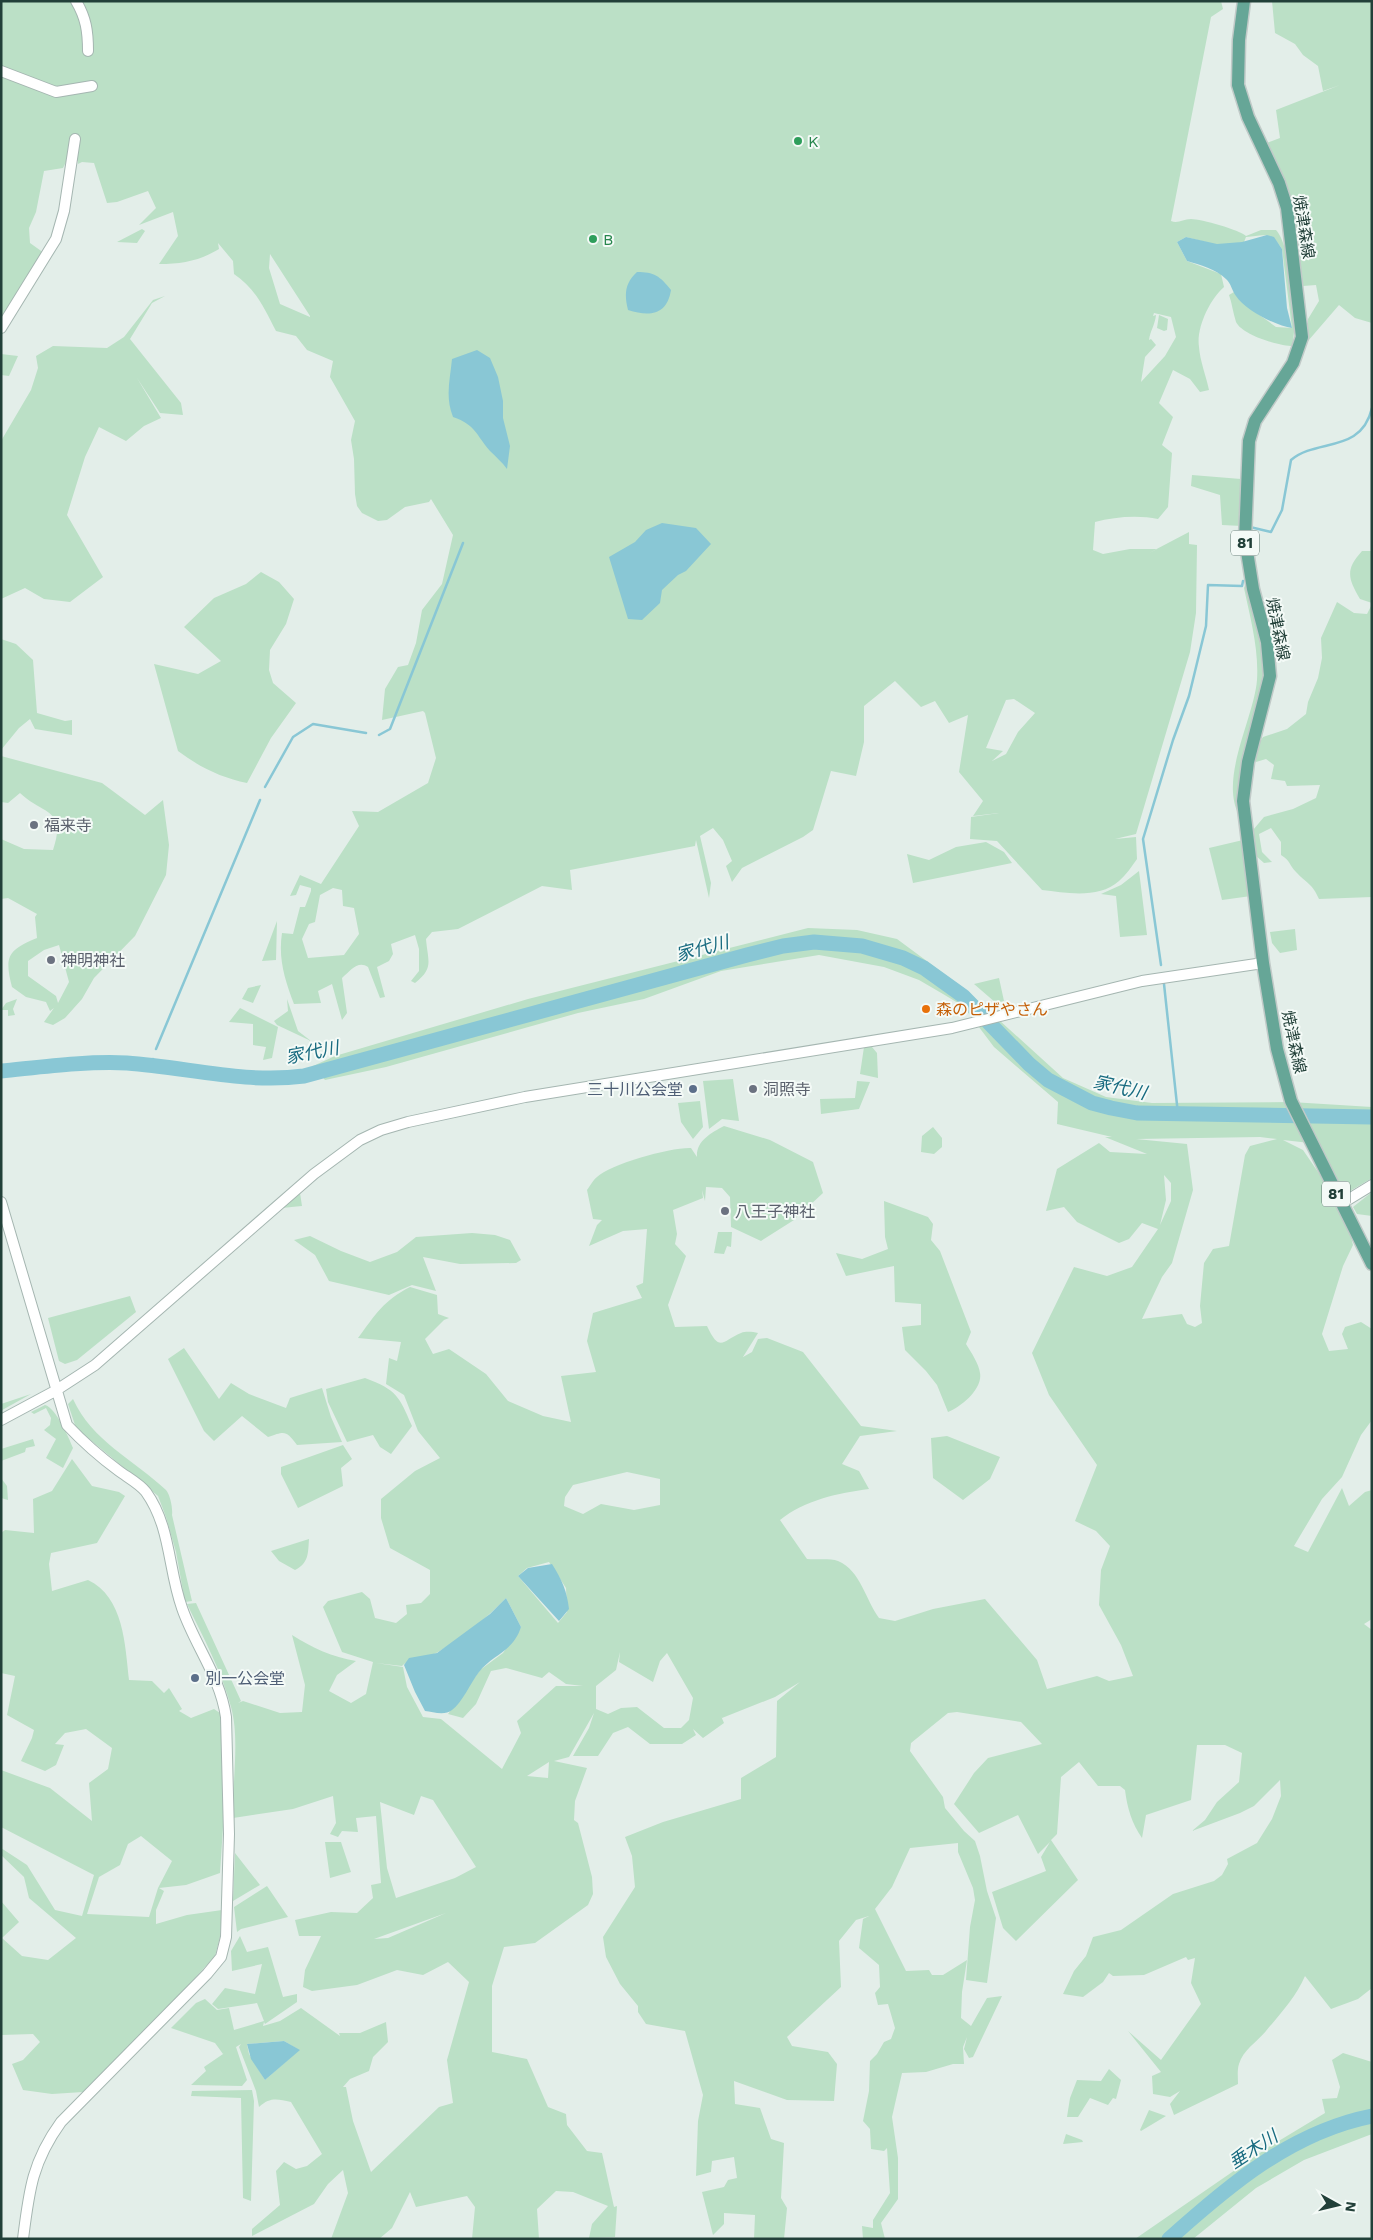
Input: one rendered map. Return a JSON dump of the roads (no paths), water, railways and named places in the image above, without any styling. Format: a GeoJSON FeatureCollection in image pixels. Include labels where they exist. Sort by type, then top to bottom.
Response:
{"type":"FeatureCollection","features":[{"type":"Feature","properties":{"kind":"main road","name":"焼津森線"},"geometry":{"type":"LineString","coordinates":[[1244,1],[1239,40],[1238,85],[1248,117],[1279,182],[1287,208],[1302,337],[1293,363],[1255,420],[1247,458],[1245,539],[1253,589],[1267,642],[1270,662],[1266,696],[1248,762],[1243,801],[1263,964],[1277,1048],[1291,1101],[1372,1264]]}},
{"type":"Feature","properties":{"kind":"street"},"geometry":{"type":"LineString","coordinates":[[76,1],[85,16],[88,32],[88,51]]}},
{"type":"Feature","properties":{"kind":"street"},"geometry":{"type":"LineString","coordinates":[[1,71],[56,92],[92,86]]}},
{"type":"Feature","properties":{"kind":"street"},"geometry":{"type":"LineString","coordinates":[[1,328],[56,238],[64,211],[75,139]]}},
{"type":"Feature","properties":{"kind":"street"},"geometry":{"type":"LineString","coordinates":[[1,1420],[55,1391],[95,1365],[338,1154],[381,1130],[525,1097],[915,1035],[978,1022],[1142,981],[1263,964]]}},
{"type":"Feature","properties":{"kind":"street"},"geometry":{"type":"LineString","coordinates":[[1341,1204],[1372,1185]]}},
{"type":"Feature","properties":{"kind":"street"},"geometry":{"type":"LineString","coordinates":[[1,1202],[55,1391],[67,1426],[83,1442],[145,1490],[158,1514],[168,1541],[181,1606],[191,1632],[207,1659],[223,1696],[226,1717],[227,1902],[226,1936],[221,1958],[208,1974],[83,2097],[48,2139],[31,2181],[23,2239]]}},
{"type":"Feature","properties":{"kind":"water"},"geometry":{"type":"Polygon","coordinates":[[[1267,235],[1274,237],[1282,249],[1287,308],[1292,328],[1270,321],[1246,307],[1236,296],[1228,281],[1222,276],[1208,268],[1187,261],[1177,242],[1186,237],[1217,244],[1242,242],[1267,235]]]}},
{"type":"Feature","properties":{"kind":"water"},"geometry":{"type":"Polygon","coordinates":[[[637,272],[656,276],[671,290],[666,305],[656,312],[643,313],[628,310],[626,289],[630,280],[637,272]]]}},
{"type":"Feature","properties":{"kind":"water"},"geometry":{"type":"Polygon","coordinates":[[[477,350],[490,358],[498,377],[503,401],[503,418],[510,446],[507,469],[467,423],[453,417],[451,410],[449,388],[452,359],[477,350]]]}},
{"type":"Feature","properties":{"kind":"water"},"geometry":{"type":"Polygon","coordinates":[[[662,523],[696,528],[711,544],[686,571],[678,575],[662,590],[660,603],[642,620],[628,619],[609,557],[635,542],[646,530],[662,523]]]}},
{"type":"Feature","properties":{"kind":"water"},"geometry":{"type":"Polygon","coordinates":[[[552,1564],[564,1586],[569,1609],[559,1621],[518,1576],[528,1568],[552,1564]]]}},
{"type":"Feature","properties":{"kind":"water"},"geometry":{"type":"Polygon","coordinates":[[[506,1598],[521,1627],[513,1642],[484,1666],[456,1707],[449,1712],[442,1713],[425,1711],[404,1665],[409,1658],[437,1653],[490,1614],[506,1598]]]}},
{"type":"Feature","properties":{"kind":"water"},"geometry":{"type":"Polygon","coordinates":[[[284,2041],[300,2050],[265,2080],[251,2059],[247,2044],[284,2041]]]}},
{"type":"Feature","properties":{"kind":"waterway"},"geometry":{"type":"LineString","coordinates":[[1250,527],[1271,532],[1282,510],[1291,460],[1301,453],[1348,439],[1366,423],[1372,408]]}},
{"type":"Feature","properties":{"kind":"waterway"},"geometry":{"type":"LineString","coordinates":[[379,735],[390,729],[463,543]]}},
{"type":"Feature","properties":{"kind":"waterway"},"geometry":{"type":"LineString","coordinates":[[1161,965],[1143,839],[1173,740],[1189,696],[1206,626],[1208,585],[1242,586],[1243,581]]}},
{"type":"Feature","properties":{"kind":"waterway"},"geometry":{"type":"LineString","coordinates":[[265,787],[293,737],[313,724],[366,733]]}},
{"type":"Feature","properties":{"kind":"waterway"},"geometry":{"type":"LineString","coordinates":[[156,1049],[260,800]]}},
{"type":"Feature","properties":{"kind":"waterway","name":"家代川"},"geometry":{"type":"LineString","coordinates":[[1,1071],[95,1063],[127,1063],[260,1078],[304,1076],[747,955],[783,946],[814,942],[862,946],[903,958],[924,968],[963,996],[1029,1064],[1048,1080],[1092,1103],[1137,1113],[1372,1117]]}},
{"type":"Feature","properties":{"kind":"waterway"},"geometry":{"type":"LineString","coordinates":[[1164,984],[1178,1114]]}},
{"type":"Feature","properties":{"kind":"waterway","name":"家代川"},"geometry":{"type":"LineString","coordinates":[[153,1059],[153,1066]]}},
{"type":"Feature","properties":{"kind":"waterway","name":"垂木川"},"geometry":{"type":"LineString","coordinates":[[1169,2239],[1238,2181],[1288,2148],[1342,2124],[1372,2116]]}},
{"type":"Feature","properties":{"kind":"place","name":"K"},"geometry":{"type":"Point","coordinates":[798,141]}},
{"type":"Feature","properties":{"kind":"place","name":"B"},"geometry":{"type":"Point","coordinates":[593,239]}},
{"type":"Feature","properties":{"kind":"place","name":"福来寺"},"geometry":{"type":"Point","coordinates":[34,825]}},
{"type":"Feature","properties":{"kind":"place","name":"神明神社"},"geometry":{"type":"Point","coordinates":[51,960]}},
{"type":"Feature","properties":{"kind":"place","name":"森のピザやさん"},"geometry":{"type":"Point","coordinates":[926,1009]}},
{"type":"Feature","properties":{"kind":"place","name":"三十川公会堂"},"geometry":{"type":"Point","coordinates":[693,1089]}},
{"type":"Feature","properties":{"kind":"place","name":"洞照寺"},"geometry":{"type":"Point","coordinates":[753,1089]}},
{"type":"Feature","properties":{"kind":"place","name":"八王子神社"},"geometry":{"type":"Point","coordinates":[725,1211]}},
{"type":"Feature","properties":{"kind":"place","name":"別一公会堂"},"geometry":{"type":"Point","coordinates":[195,1678]}}]}
